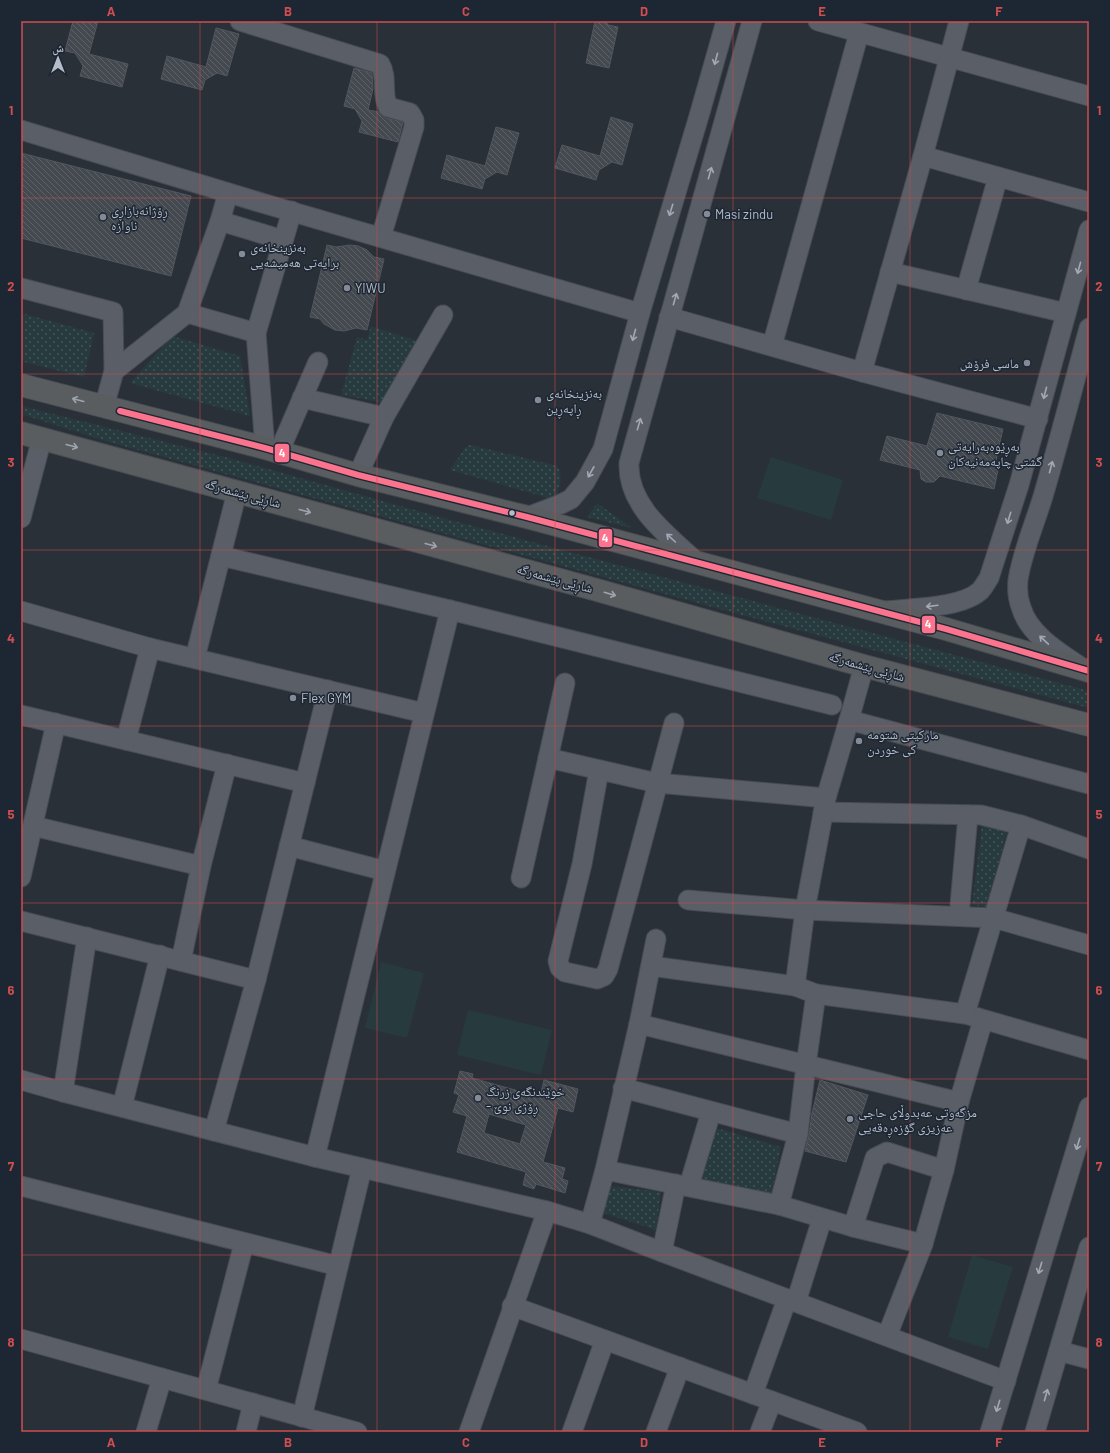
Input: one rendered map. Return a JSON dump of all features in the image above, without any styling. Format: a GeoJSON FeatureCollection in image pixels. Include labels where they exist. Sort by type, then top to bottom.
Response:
{"type":"FeatureCollection","features":[{"type":"Feature","properties":{"kind":"highway"},"geometry":{"type":"LineString","coordinates":[[21,385],[272,450],[358,475],[527,517],[946,629],[1088,671]]}},
{"type":"Feature","properties":{"kind":"highway","name":"شاڕێی پێشمەرگە"},"geometry":{"type":"LineString","coordinates":[[21,432],[597,590],[864,666],[1089,725]]}},
{"type":"Feature","properties":{"kind":"street"},"geometry":{"type":"LineString","coordinates":[[240,21],[380,64],[384,70],[384,100],[388,107],[410,113],[414,120],[414,127],[381,237]]}},
{"type":"Feature","properties":{"kind":"street"},"geometry":{"type":"LineString","coordinates":[[527,517],[571,499],[585,482],[603,449],[640,313],[726,21]]}},
{"type":"Feature","properties":{"kind":"street"},"geometry":{"type":"LineString","coordinates":[[700,564],[662,530],[643,507],[631,483],[629,470],[630,456],[752,21]]}},
{"type":"Feature","properties":{"kind":"street"},"geometry":{"type":"LineString","coordinates":[[818,21],[1089,96]]}},
{"type":"Feature","properties":{"kind":"street"},"geometry":{"type":"LineString","coordinates":[[862,372],[923,156],[959,21]]}},
{"type":"Feature","properties":{"kind":"street"},"geometry":{"type":"LineString","coordinates":[[772,346],[859,33]]}},
{"type":"Feature","properties":{"kind":"street"},"geometry":{"type":"LineString","coordinates":[[699,116],[724,123]]}},
{"type":"Feature","properties":{"kind":"street"},"geometry":{"type":"LineString","coordinates":[[21,130],[228,193],[640,313]]}},
{"type":"Feature","properties":{"kind":"street"},"geometry":{"type":"LineString","coordinates":[[923,156],[1089,202]]}},
{"type":"Feature","properties":{"kind":"street"},"geometry":{"type":"LineString","coordinates":[[966,290],[998,177]]}},
{"type":"Feature","properties":{"kind":"street"},"geometry":{"type":"LineString","coordinates":[[114,371],[187,313],[220,221],[228,193]]}},
{"type":"Feature","properties":{"kind":"street"},"geometry":{"type":"LineString","coordinates":[[272,450],[256,333],[292,211]]}},
{"type":"Feature","properties":{"kind":"street"},"geometry":{"type":"LineString","coordinates":[[220,221],[283,240]]}},
{"type":"Feature","properties":{"kind":"street"},"geometry":{"type":"LineString","coordinates":[[879,612],[949,604],[968,598],[980,590],[989,578],[993,570],[1019,485],[1089,230]]}},
{"type":"Feature","properties":{"kind":"street"},"geometry":{"type":"LineString","coordinates":[[890,272],[1066,313]]}},
{"type":"Feature","properties":{"kind":"street"},"geometry":{"type":"LineString","coordinates":[[21,288],[113,312],[114,371],[104,407]]}},
{"type":"Feature","properties":{"kind":"street"},"geometry":{"type":"LineString","coordinates":[[187,313],[256,333]]}},
{"type":"Feature","properties":{"kind":"street"},"geometry":{"type":"LineString","coordinates":[[358,475],[384,417],[443,315]]}},
{"type":"Feature","properties":{"kind":"street"},"geometry":{"type":"LineString","coordinates":[[669,318],[862,372],[1038,418]]}},
{"type":"Feature","properties":{"kind":"street"},"geometry":{"type":"LineString","coordinates":[[1088,671],[1057,651],[1040,636],[1028,622],[1020,606],[1018,587],[1019,575],[1044,492],[1089,328]]}},
{"type":"Feature","properties":{"kind":"street"},"geometry":{"type":"LineString","coordinates":[[272,450],[302,398],[318,362]]}},
{"type":"Feature","properties":{"kind":"street"},"geometry":{"type":"LineString","coordinates":[[302,398],[384,417]]}},
{"type":"Feature","properties":{"kind":"street"},"geometry":{"type":"LineString","coordinates":[[22,511],[42,438]]}},
{"type":"Feature","properties":{"kind":"street"},"geometry":{"type":"LineString","coordinates":[[603,449],[630,456]]}},
{"type":"Feature","properties":{"kind":"street"},"geometry":{"type":"LineString","coordinates":[[1019,485],[1044,492]]}},
{"type":"Feature","properties":{"kind":"street"},"geometry":{"type":"LineString","coordinates":[[194,658],[237,492]]}},
{"type":"Feature","properties":{"kind":"street"},"geometry":{"type":"LineString","coordinates":[[221,556],[450,610],[832,705]]}},
{"type":"Feature","properties":{"kind":"street"},"geometry":{"type":"LineString","coordinates":[[315,1157],[450,610]]}},
{"type":"Feature","properties":{"kind":"street"},"geometry":{"type":"LineString","coordinates":[[21,611],[150,648],[424,713]]}},
{"type":"Feature","properties":{"kind":"street"},"geometry":{"type":"LineString","coordinates":[[126,740],[150,648]]}},
{"type":"Feature","properties":{"kind":"street"},"geometry":{"type":"LineString","coordinates":[[795,986],[805,910],[825,805],[864,666]]}},
{"type":"Feature","properties":{"kind":"street"},"geometry":{"type":"LineString","coordinates":[[521,878],[565,683]]}},
{"type":"Feature","properties":{"kind":"street"},"geometry":{"type":"LineString","coordinates":[[214,1131],[256,980],[328,690]]}},
{"type":"Feature","properties":{"kind":"street"},"geometry":{"type":"LineString","coordinates":[[21,715],[305,783]]}},
{"type":"Feature","properties":{"kind":"street"},"geometry":{"type":"LineString","coordinates":[[849,720],[1089,784]]}},
{"type":"Feature","properties":{"kind":"street"},"geometry":{"type":"LineString","coordinates":[[21,877],[56,723]]}},
{"type":"Feature","properties":{"kind":"street"},"geometry":{"type":"LineString","coordinates":[[599,770],[582,864],[558,960],[560,968],[565,972],[597,979],[604,976],[608,969],[674,723]]}},
{"type":"Feature","properties":{"kind":"street"},"geometry":{"type":"LineString","coordinates":[[548,758],[658,783],[825,805],[981,815],[1021,825],[1089,849]]}},
{"type":"Feature","properties":{"kind":"street"},"geometry":{"type":"LineString","coordinates":[[181,960],[201,866],[227,764]]}},
{"type":"Feature","properties":{"kind":"street"},"geometry":{"type":"LineString","coordinates":[[959,916],[968,815]]}},
{"type":"Feature","properties":{"kind":"street"},"geometry":{"type":"LineString","coordinates":[[965,1014],[1021,825]]}},
{"type":"Feature","properties":{"kind":"street"},"geometry":{"type":"LineString","coordinates":[[33,826],[201,866]]}},
{"type":"Feature","properties":{"kind":"street"},"geometry":{"type":"LineString","coordinates":[[289,846],[385,871]]}},
{"type":"Feature","properties":{"kind":"street"},"geometry":{"type":"LineString","coordinates":[[688,900],[805,910],[994,918],[1089,945]]}},
{"type":"Feature","properties":{"kind":"street"},"geometry":{"type":"LineString","coordinates":[[21,921],[256,980]]}},
{"type":"Feature","properties":{"kind":"street"},"geometry":{"type":"LineString","coordinates":[[63,1092],[87,937]]}},
{"type":"Feature","properties":{"kind":"street"},"geometry":{"type":"LineString","coordinates":[[590,1224],[605,1170],[639,1024],[656,939]]}},
{"type":"Feature","properties":{"kind":"street"},"geometry":{"type":"LineString","coordinates":[[122,1107],[160,955]]}},
{"type":"Feature","properties":{"kind":"street"},"geometry":{"type":"LineString","coordinates":[[651,966],[795,986],[816,994],[965,1014],[1089,1050]]}},
{"type":"Feature","properties":{"kind":"street"},"geometry":{"type":"LineString","coordinates":[[779,1205],[798,1134],[816,994]]}},
{"type":"Feature","properties":{"kind":"street"},"geometry":{"type":"LineString","coordinates":[[887,1336],[924,1244],[944,1170],[960,1102],[984,1020]]}},
{"type":"Feature","properties":{"kind":"street"},"geometry":{"type":"LineString","coordinates":[[639,1024],[806,1066],[960,1102]]}},
{"type":"Feature","properties":{"kind":"street"},"geometry":{"type":"LineString","coordinates":[[21,1080],[315,1157],[547,1211],[590,1224],[1006,1381]]}},
{"type":"Feature","properties":{"kind":"street"},"geometry":{"type":"LineString","coordinates":[[623,1088],[798,1134]]}},
{"type":"Feature","properties":{"kind":"street"},"geometry":{"type":"LineString","coordinates":[[990,1432],[1089,1107]]}},
{"type":"Feature","properties":{"kind":"street"},"geometry":{"type":"LineString","coordinates":[[662,1252],[683,1185],[711,1112]]}},
{"type":"Feature","properties":{"kind":"street"},"geometry":{"type":"LineString","coordinates":[[853,1227],[875,1158],[887,1152],[944,1170]]}},
{"type":"Feature","properties":{"kind":"street"},"geometry":{"type":"LineString","coordinates":[[302,1417],[362,1168]]}},
{"type":"Feature","properties":{"kind":"street"},"geometry":{"type":"LineString","coordinates":[[605,1170],[779,1205],[822,1219],[924,1244]]}},
{"type":"Feature","properties":{"kind":"street"},"geometry":{"type":"LineString","coordinates":[[21,1186],[338,1266]]}},
{"type":"Feature","properties":{"kind":"street"},"geometry":{"type":"LineString","coordinates":[[469,1432],[512,1306],[547,1211]]}},
{"type":"Feature","properties":{"kind":"street"},"geometry":{"type":"LineString","coordinates":[[753,1394],[792,1300],[822,1219]]}},
{"type":"Feature","properties":{"kind":"street"},"geometry":{"type":"LineString","coordinates":[[206,1390],[244,1242]]}},
{"type":"Feature","properties":{"kind":"street"},"geometry":{"type":"LineString","coordinates":[[1035,1432],[1089,1247]]}},
{"type":"Feature","properties":{"kind":"street"},"geometry":{"type":"LineString","coordinates":[[512,1306],[857,1432]]}},
{"type":"Feature","properties":{"kind":"street"},"geometry":{"type":"LineString","coordinates":[[21,1339],[357,1432]]}},
{"type":"Feature","properties":{"kind":"street"},"geometry":{"type":"LineString","coordinates":[[572,1432],[605,1340]]}},
{"type":"Feature","properties":{"kind":"street"},"geometry":{"type":"LineString","coordinates":[[1059,1351],[1089,1359]]}},
{"type":"Feature","properties":{"kind":"street"},"geometry":{"type":"LineString","coordinates":[[656,1432],[680,1367]]}},
{"type":"Feature","properties":{"kind":"street"},"geometry":{"type":"LineString","coordinates":[[146,1432],[162,1378]]}},
{"type":"Feature","properties":{"kind":"street"},"geometry":{"type":"LineString","coordinates":[[760,1432],[772,1401]]}},
{"type":"Feature","properties":{"kind":"street"},"geometry":{"type":"LineString","coordinates":[[246,1432],[254,1403]]}},
{"type":"Feature","properties":{"kind":"green space"},"geometry":{"type":"Polygon","coordinates":[[[21,313],[94,333],[84,377],[21,361],[21,313]]]}},
{"type":"Feature","properties":{"kind":"green space"},"geometry":{"type":"Polygon","coordinates":[[[371,326],[420,342],[386,403],[341,395],[357,337],[367,340],[371,326]]]}},
{"type":"Feature","properties":{"kind":"green space"},"geometry":{"type":"Polygon","coordinates":[[[172,336],[240,356],[250,416],[130,383],[172,336]]]}},
{"type":"Feature","properties":{"kind":"green space"},"geometry":{"type":"Polygon","coordinates":[[[21,406],[233,459],[443,518],[1089,691],[1089,708],[109,442],[21,414],[21,406]]]}},
{"type":"Feature","properties":{"kind":"green space"},"geometry":{"type":"Polygon","coordinates":[[[469,445],[557,466],[561,478],[556,500],[450,470],[465,448],[469,445]]]}},
{"type":"Feature","properties":{"kind":"green space"},"geometry":{"type":"Polygon","coordinates":[[[771,457],[843,480],[831,520],[757,498],[771,457]]]}},
{"type":"Feature","properties":{"kind":"green space"},"geometry":{"type":"Polygon","coordinates":[[[597,503],[632,528],[587,517],[597,503]]]}},
{"type":"Feature","properties":{"kind":"green space"},"geometry":{"type":"Polygon","coordinates":[[[982,824],[1007,831],[987,907],[972,905],[982,824]]]}},
{"type":"Feature","properties":{"kind":"green space"},"geometry":{"type":"Polygon","coordinates":[[[381,962],[424,973],[407,1038],[365,1028],[381,962]]]}},
{"type":"Feature","properties":{"kind":"green space"},"geometry":{"type":"Polygon","coordinates":[[[468,1010],[552,1030],[541,1075],[457,1055],[468,1010]]]}},
{"type":"Feature","properties":{"kind":"green space"},"geometry":{"type":"Polygon","coordinates":[[[713,1127],[781,1147],[771,1194],[699,1181],[713,1127]]]}},
{"type":"Feature","properties":{"kind":"green space"},"geometry":{"type":"Polygon","coordinates":[[[610,1186],[661,1192],[656,1230],[604,1213],[610,1186]]]}},
{"type":"Feature","properties":{"kind":"green space"},"geometry":{"type":"Polygon","coordinates":[[[972,1255],[1013,1267],[988,1349],[948,1337],[972,1255]]]}},
{"type":"Feature","properties":{"kind":"building"},"geometry":{"type":"Polygon","coordinates":[[[73,21],[98,21],[89,54],[128,64],[122,87],[80,76],[83,66],[75,53],[65,51],[73,21]]]}},
{"type":"Feature","properties":{"kind":"building"},"geometry":{"type":"Polygon","coordinates":[[[595,21],[606,21],[608,25],[618,27],[609,68],[586,63],[595,21]]]}},
{"type":"Feature","properties":{"kind":"building"},"geometry":{"type":"Polygon","coordinates":[[[216,28],[239,34],[227,76],[217,73],[205,80],[202,90],[161,79],[167,56],[206,67],[216,28]]]}},
{"type":"Feature","properties":{"kind":"building"},"geometry":{"type":"Polygon","coordinates":[[[354,68],[372,73],[373,89],[368,110],[379,112],[385,118],[403,122],[398,142],[359,132],[362,121],[355,109],[344,106],[354,68]]]}},
{"type":"Feature","properties":{"kind":"building"},"geometry":{"type":"Polygon","coordinates":[[[611,117],[633,124],[622,165],[612,162],[599,170],[596,180],[555,168],[562,145],[600,156],[611,117]]]}},
{"type":"Feature","properties":{"kind":"building"},"geometry":{"type":"Polygon","coordinates":[[[496,127],[519,133],[507,175],[497,172],[485,179],[482,189],[441,178],[447,155],[485,166],[496,127]]]}},
{"type":"Feature","properties":{"kind":"building","name":"ڕۆژانەبازاڕی ناوازە"},"geometry":{"type":"Polygon","coordinates":[[[21,153],[191,196],[171,276],[21,238],[21,153]]]}},
{"type":"Feature","properties":{"kind":"building","name":"YIWU"},"geometry":{"type":"Polygon","coordinates":[[[327,245],[336,247],[350,245],[358,246],[367,250],[374,257],[384,259],[367,330],[356,328],[344,331],[335,330],[324,324],[320,319],[310,317],[327,245]]]}},
{"type":"Feature","properties":{"kind":"building","name":"بەڕێوەبەرایەتی گشتی چاپەمەنیەکان"},"geometry":{"type":"Polygon","coordinates":[[[937,413],[1003,429],[994,469],[998,470],[994,489],[940,476],[934,482],[926,482],[921,479],[920,470],[880,460],[887,436],[927,446],[937,413]]]}},
{"type":"Feature","properties":{"kind":"building"},"geometry":{"type":"Polygon","coordinates":[[[460,1071],[473,1074],[472,1078],[540,1097],[544,1080],[578,1089],[573,1112],[558,1108],[543,1162],[565,1168],[562,1179],[568,1181],[565,1193],[536,1184],[534,1189],[523,1185],[526,1172],[457,1152],[467,1116],[453,1112],[459,1095],[454,1093],[460,1071]],[[489,1114],[484,1133],[520,1144],[526,1125],[489,1114]]]}},
{"type":"Feature","properties":{"kind":"building","name":"مزگەوتی عەبدوڵای حاجی عەزیزی گۆزەڕەقەیی"},"geometry":{"type":"Polygon","coordinates":[[[820,1080],[868,1095],[846,1162],[805,1151],[820,1080]]]}},
{"type":"Feature","properties":{"kind":"transit line","name":"4"},"geometry":{"type":"LineString","coordinates":[[120,411],[265,448],[358,475],[527,517],[946,629],[1089,671]]}},
{"type":"Feature","properties":{"kind":"place","name":"Masi zindu"},"geometry":{"type":"Point","coordinates":[707,214]}},
{"type":"Feature","properties":{"kind":"place","name":"ڕۆژانەبازاڕی ناوازە"},"geometry":{"type":"Point","coordinates":[103,217]}},
{"type":"Feature","properties":{"kind":"place","name":"بەنزینخانەی برایەتی هەمیشەیی"},"geometry":{"type":"Point","coordinates":[242,254]}},
{"type":"Feature","properties":{"kind":"place","name":"YIWU"},"geometry":{"type":"Point","coordinates":[347,288]}},
{"type":"Feature","properties":{"kind":"place","name":"ماسی فرۆش"},"geometry":{"type":"Point","coordinates":[1027,363]}},
{"type":"Feature","properties":{"kind":"place","name":"بەنزینخانەی ڕاپەڕین"},"geometry":{"type":"Point","coordinates":[538,400]}},
{"type":"Feature","properties":{"kind":"place","name":"بەڕێوەبەرایەتی گشتی چاپەمەنیەکان"},"geometry":{"type":"Point","coordinates":[940,453]}},
{"type":"Feature","properties":{"kind":"place","name":"Flex GYM"},"geometry":{"type":"Point","coordinates":[293,698]}},
{"type":"Feature","properties":{"kind":"place","name":"مارکیتی شتومه کی خوردن"},"geometry":{"type":"Point","coordinates":[859,741]}},
{"type":"Feature","properties":{"kind":"place","name":"خوێندنگەی زرنگ - ڕۆژی نوێ"},"geometry":{"type":"Point","coordinates":[478,1098]}},
{"type":"Feature","properties":{"kind":"place","name":"مزگەوتی عەبدوڵای حاجی عەزیزی گۆزەڕەقەیی"},"geometry":{"type":"Point","coordinates":[850,1119]}}]}
